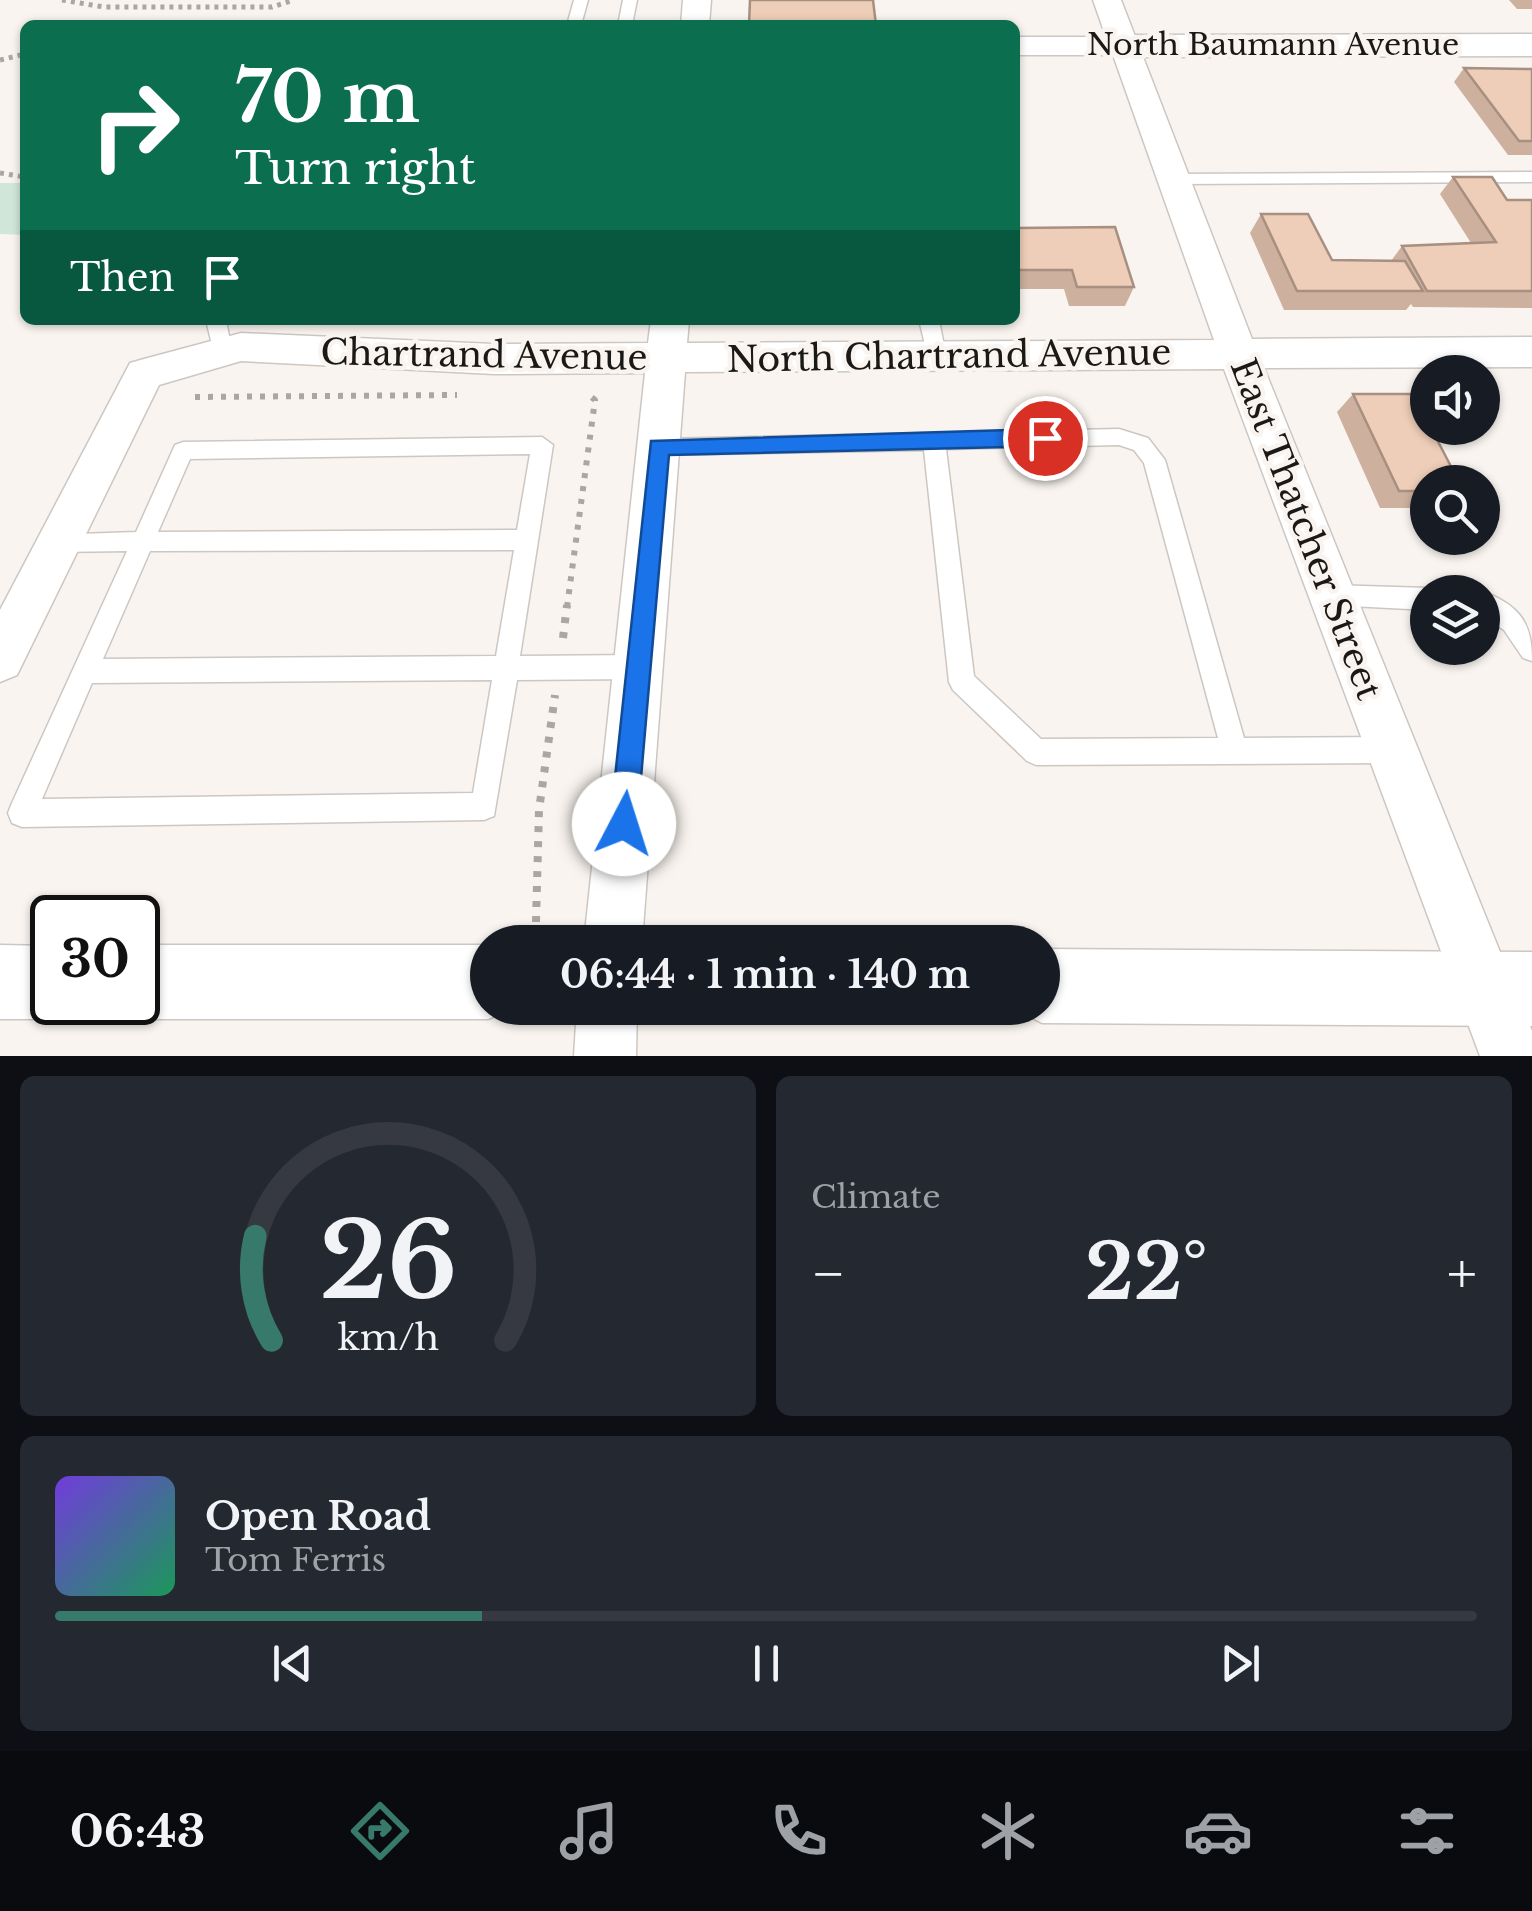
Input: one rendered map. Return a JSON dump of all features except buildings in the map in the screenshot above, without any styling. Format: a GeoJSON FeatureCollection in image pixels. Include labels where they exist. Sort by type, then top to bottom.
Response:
{"type":"FeatureCollection","features":[{"type":"Feature","properties":{"kind":"street","name":"East Thatcher Street"},"geometry":{"type":"LineString","coordinates":[[1108,0],[1390,750],[1507,989],[1511,1056]]}},
{"type":"Feature","properties":{"kind":"street","name":"North Baumann Avenue"},"geometry":{"type":"LineString","coordinates":[[1020,46],[1532,44]]}},
{"type":"Feature","properties":{"kind":"street","name":"Chartrand Avenue"},"geometry":{"type":"LineString","coordinates":[[0,659],[144,374],[219,336],[241,347],[494,359],[668,340]]}},
{"type":"Feature","properties":{"kind":"street","name":"North Chartrand Avenue"},"geometry":{"type":"LineString","coordinates":[[668,340],[933,338],[1238,353],[1532,352]]}},
{"type":"Feature","properties":{"kind":"street"},"geometry":{"type":"LineString","coordinates":[[615,925],[668,340]]}},
{"type":"Feature","properties":{"kind":"street"},"geometry":{"type":"LineString","coordinates":[[0,982],[30,982]]}},
{"type":"Feature","properties":{"kind":"street"},"geometry":{"type":"LineString","coordinates":[[160,982],[470,982]]}},
{"type":"Feature","properties":{"kind":"street"},"geometry":{"type":"LineString","coordinates":[[1060,986],[1507,989]]}},
{"type":"Feature","properties":{"kind":"street"},"geometry":{"type":"LineString","coordinates":[[605,1056],[606,1025]]}},
{"type":"Feature","properties":{"kind":"lane"},"geometry":{"type":"LineString","coordinates":[[1175,178],[1532,177]]}},
{"type":"Feature","properties":{"kind":"lane"},"geometry":{"type":"LineString","coordinates":[[659,447],[1119,438],[1141,444],[1154,460],[1234,750]]}},
{"type":"Feature","properties":{"kind":"lane"},"geometry":{"type":"LineString","coordinates":[[934,440],[962,682],[1036,752],[1390,750]]}},
{"type":"Feature","properties":{"kind":"lane"},"geometry":{"type":"LineString","coordinates":[[542,446],[484,806],[22,813],[143,542],[183,451],[542,446]]}},
{"type":"Feature","properties":{"kind":"lane"},"geometry":{"type":"LineString","coordinates":[[58,542],[528,540]]}},
{"type":"Feature","properties":{"kind":"lane"},"geometry":{"type":"LineString","coordinates":[[1331,595],[1410,598]]}},
{"type":"Feature","properties":{"kind":"lane"},"geometry":{"type":"LineString","coordinates":[[1500,614],[1512,622],[1532,650]]}},
{"type":"Feature","properties":{"kind":"lane"},"geometry":{"type":"LineString","coordinates":[[85,671],[638,667]]}},
{"type":"Feature","properties":{"kind":"path"},"geometry":{"type":"LineString","coordinates":[[62,0],[91,6],[272,6],[294,0]]}},
{"type":"Feature","properties":{"kind":"path"},"geometry":{"type":"LineString","coordinates":[[162,6],[166,0]]}},
{"type":"Feature","properties":{"kind":"path"},"geometry":{"type":"LineString","coordinates":[[224,6],[228,0]]}},
{"type":"Feature","properties":{"kind":"path"},"geometry":{"type":"LineString","coordinates":[[580,394],[595,400]]}},
{"type":"Feature","properties":{"kind":"path"},"geometry":{"type":"LineString","coordinates":[[178,398],[465,396]]}},
{"type":"Feature","properties":{"kind":"green space"},"geometry":{"type":"Polygon","coordinates":[[[0,183],[20,183],[20,235],[0,234],[0,183]]]}},
{"type":"Feature","properties":{"kind":"route"},"geometry":{"type":"LineString","coordinates":[[624,824],[659,447],[1045,438]]}}]}
